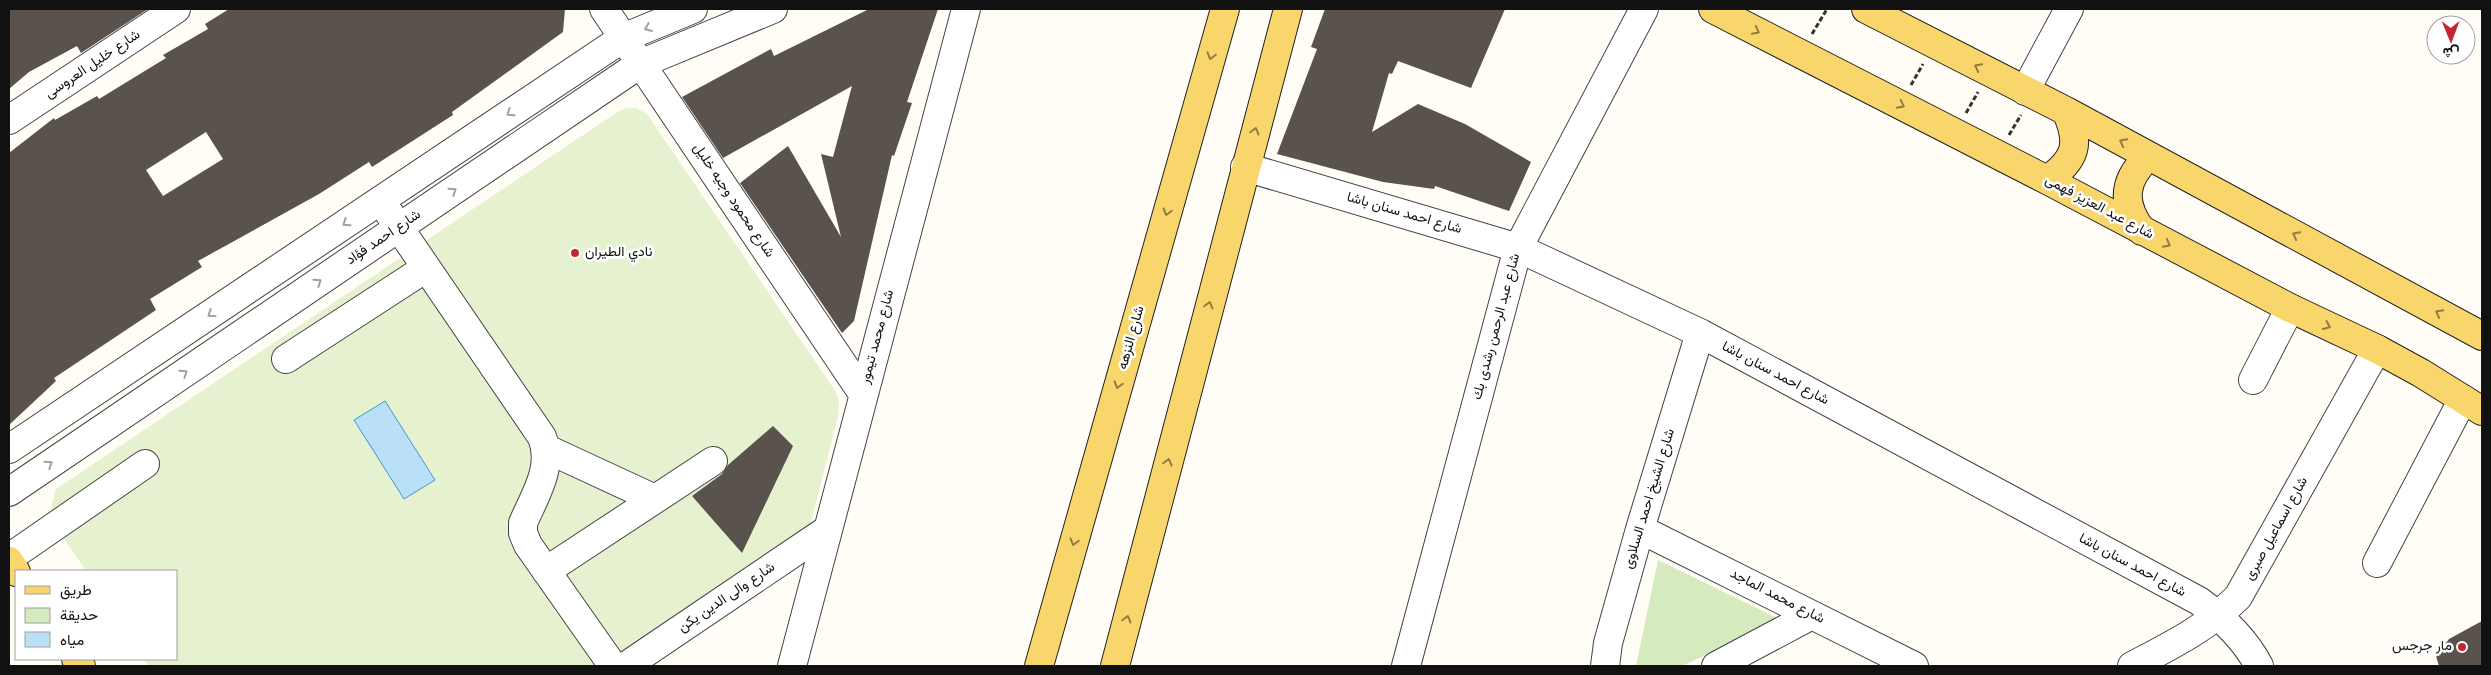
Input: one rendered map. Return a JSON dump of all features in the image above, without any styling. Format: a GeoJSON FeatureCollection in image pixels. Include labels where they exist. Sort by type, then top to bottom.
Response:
{"type":"FeatureCollection","features":[{"type":"Feature","properties":{"kind":"main road","name":"شارع النزهه"},"geometry":{"type":"LineString","coordinates":[[1039,666],[1225,9]]}},
{"type":"Feature","properties":{"kind":"main road"},"geometry":{"type":"LineString","coordinates":[[1115,666],[1288,9]]}},
{"type":"Feature","properties":{"kind":"main road","name":"شارع عبد العزيز فهمى"},"geometry":{"type":"LineString","coordinates":[[1713,9],[1997,154],[2142,232],[2290,308],[2377,348],[2473,405]]}},
{"type":"Feature","properties":{"kind":"main road"},"geometry":{"type":"LineString","coordinates":[[1866,9],[2066,111],[2482,336]]}},
{"type":"Feature","properties":{"kind":"main road"},"geometry":{"type":"LineString","coordinates":[[2046,180],[2064,168],[2074,150],[2075,130],[2066,111]]}},
{"type":"Feature","properties":{"kind":"main road"},"geometry":{"type":"LineString","coordinates":[[2142,232],[2132,218],[2127,201],[2129,184],[2136,168],[2149,156]]}},
{"type":"Feature","properties":{"kind":"street","name":"شارع خليل العروسى"},"geometry":{"type":"LineString","coordinates":[[9,120],[176,9]]}},
{"type":"Feature","properties":{"kind":"street","name":"شارع محمود وجيه خليل"},"geometry":{"type":"LineString","coordinates":[[604,9],[863,394]]}},
{"type":"Feature","properties":{"kind":"street"},"geometry":{"type":"LineString","coordinates":[[9,449],[623,38],[693,9]]}},
{"type":"Feature","properties":{"kind":"street","name":"شارع احمد فؤاد"},"geometry":{"type":"LineString","coordinates":[[9,492],[640,64],[773,9]]}},
{"type":"Feature","properties":{"kind":"street","name":"شارع محمد تيمور"},"geometry":{"type":"LineString","coordinates":[[792,666],[966,9]]}},
{"type":"Feature","properties":{"kind":"street","name":"شارع عبد الرحمن رشدى بك"},"geometry":{"type":"LineString","coordinates":[[1406,666],[1518,248],[1644,9]]}},
{"type":"Feature","properties":{"kind":"street"},"geometry":{"type":"LineString","coordinates":[[2029,93],[2069,9]]}},
{"type":"Feature","properties":{"kind":"street","name":"شارع احمد سنان باشا"},"geometry":{"type":"LineString","coordinates":[[1245,167],[1518,248],[1700,333],[2199,601],[2220,616],[2239,636],[2258,666]]}},
{"type":"Feature","properties":{"kind":"street"},"geometry":{"type":"LineString","coordinates":[[380,200],[542,437],[547,449],[545,471],[523,523],[523,533],[546,571],[613,666]]}},
{"type":"Feature","properties":{"kind":"street"},"geometry":{"type":"LineString","coordinates":[[286,359],[426,268]]}},
{"type":"Feature","properties":{"kind":"street"},"geometry":{"type":"LineString","coordinates":[[2254,380],[2290,308]]}},
{"type":"Feature","properties":{"kind":"street","name":"شارع الشيخ احمد السلاوى"},"geometry":{"type":"LineString","coordinates":[[1605,666],[1608,643],[1640,529],[1700,333]]}},
{"type":"Feature","properties":{"kind":"street","name":"شارع اسماعيل صبرى"},"geometry":{"type":"LineString","coordinates":[[2132,666],[2194,633],[2220,616],[2238,597],[2252,575],[2377,348]]}},
{"type":"Feature","properties":{"kind":"street"},"geometry":{"type":"LineString","coordinates":[[2377,563],[2473,405]]}},
{"type":"Feature","properties":{"kind":"street"},"geometry":{"type":"LineString","coordinates":[[547,449],[655,499]]}},
{"type":"Feature","properties":{"kind":"street"},"geometry":{"type":"LineString","coordinates":[[546,571],[713,461]]}},
{"type":"Feature","properties":{"kind":"street"},"geometry":{"type":"LineString","coordinates":[[9,560],[145,464]]}},
{"type":"Feature","properties":{"kind":"street","name":"شارع محمد الماجد"},"geometry":{"type":"LineString","coordinates":[[1640,529],[1914,666]]}},
{"type":"Feature","properties":{"kind":"street","name":"شارع والى الدين يكن"},"geometry":{"type":"LineString","coordinates":[[626,666],[827,530]]}},
{"type":"Feature","properties":{"kind":"street"},"geometry":{"type":"LineString","coordinates":[[1716,666],[1812,615]]}},
{"type":"Feature","properties":{"kind":"path"},"geometry":{"type":"LineString","coordinates":[[1801,54],[1827,9]]}},
{"type":"Feature","properties":{"kind":"path"},"geometry":{"type":"LineString","coordinates":[[1899,105],[1934,44]]}},
{"type":"Feature","properties":{"kind":"path"},"geometry":{"type":"LineString","coordinates":[[1955,133],[1988,72]]}},
{"type":"Feature","properties":{"kind":"path"},"geometry":{"type":"LineString","coordinates":[[1997,154],[2029,93]]}},
{"type":"Feature","properties":{"kind":"green space","name":"نادي الطيران"},"geometry":{"type":"Polygon","coordinates":[[[627,108],[636,108],[647,114],[836,392],[839,404],[838,416],[810,526],[601,666],[149,666],[145,660],[178,660],[178,570],[85,570],[49,516],[56,489],[619,111],[627,108]]]}},
{"type":"Feature","properties":{"kind":"green space"},"geometry":{"type":"Polygon","coordinates":[[[1658,560],[1781,620],[1682,666],[1636,666],[1658,560]]]}},
{"type":"Feature","properties":{"kind":"water"},"geometry":{"type":"Polygon","coordinates":[[[385,401],[435,480],[404,499],[354,420],[385,401]]]}},
{"type":"Feature","properties":{"kind":"building"},"geometry":{"type":"Polygon","coordinates":[[[9,9],[148,9],[81,53],[77,46],[29,72],[9,89],[9,9]]]}},
{"type":"Feature","properties":{"kind":"building"},"geometry":{"type":"Polygon","coordinates":[[[229,9],[565,9],[563,32],[452,112],[453,115],[372,167],[369,162],[319,194],[198,261],[202,267],[150,299],[156,310],[54,378],[56,381],[9,425],[9,153],[54,118],[55,120],[97,96],[99,99],[166,58],[163,55],[208,29],[205,24],[229,9]],[[206,132],[146,170],[163,196],[223,159],[206,132]]]}},
{"type":"Feature","properties":{"kind":"building"},"geometry":{"type":"Polygon","coordinates":[[[869,9],[938,9],[907,102],[912,103],[894,156],[892,155],[854,321],[842,333],[740,183],[788,146],[841,237],[821,154],[833,157],[852,86],[723,158],[682,97],[771,49],[774,56],[869,9]]]}},
{"type":"Feature","properties":{"kind":"building"},"geometry":{"type":"Polygon","coordinates":[[[1325,9],[1505,9],[1471,88],[1398,61],[1392,74],[1389,73],[1372,132],[1418,104],[1465,124],[1531,162],[1509,211],[1435,186],[1434,189],[1383,182],[1277,154],[1317,49],[1311,47],[1325,9]]]}},
{"type":"Feature","properties":{"kind":"building"},"geometry":{"type":"Polygon","coordinates":[[[773,426],[793,446],[742,553],[692,496],[722,474],[728,465],[773,426]]]}},
{"type":"Feature","properties":{"kind":"building","name":"مار جرجس"},"geometry":{"type":"Polygon","coordinates":[[[2482,621],[2482,666],[2439,666],[2436,656],[2449,639],[2482,621]]]}},
{"type":"Feature","properties":{"kind":"place","name":"نادي الطيران"},"geometry":{"type":"Point","coordinates":[575,253]}},
{"type":"Feature","properties":{"kind":"place","name":"مار جرجس"},"geometry":{"type":"Point","coordinates":[2462,647]}}]}
